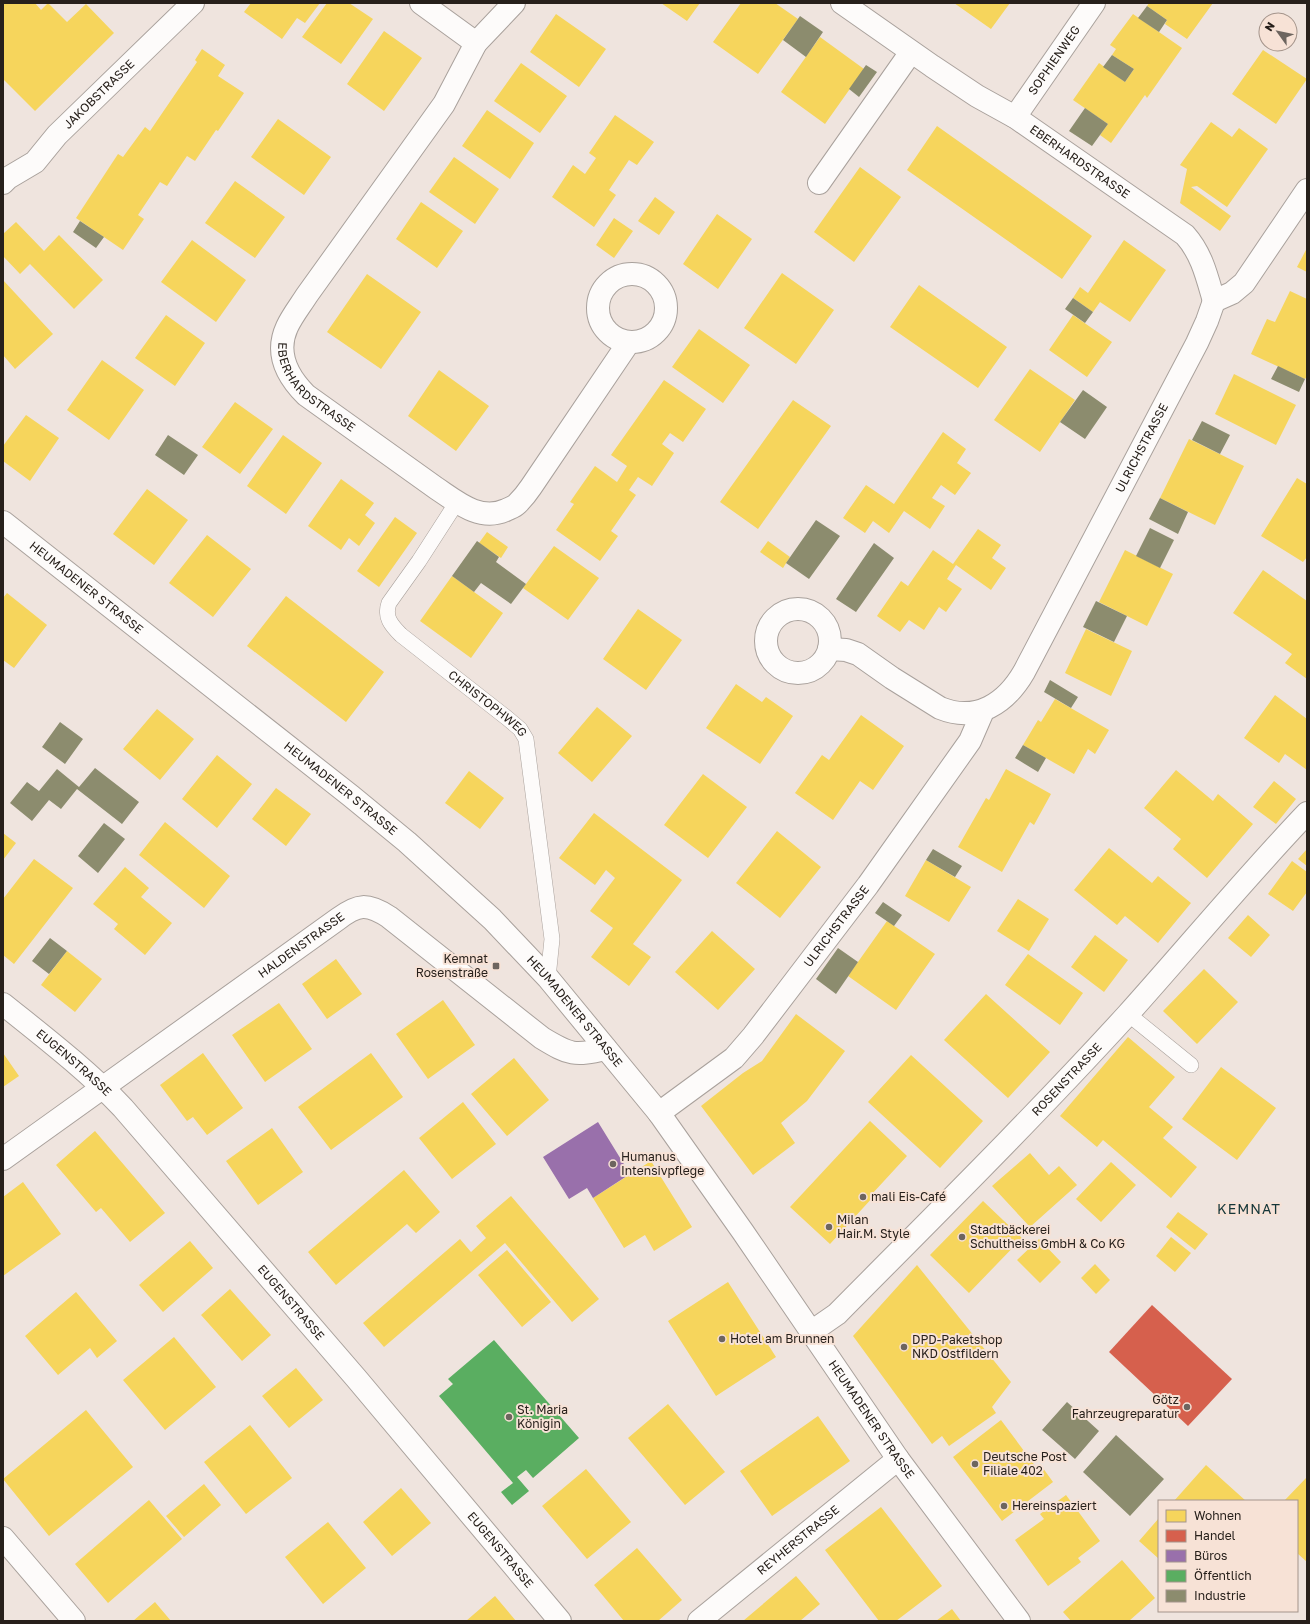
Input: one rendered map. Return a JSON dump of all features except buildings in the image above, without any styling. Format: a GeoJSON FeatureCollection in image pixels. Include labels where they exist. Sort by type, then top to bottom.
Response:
{"type":"FeatureCollection","features":[{"type":"Feature","properties":{"kind":"street","name":"JAKOBSTRASSE"},"geometry":{"type":"LineString","coordinates":[[3,183],[8,178],[35,162],[57,135],[193,3]]}},
{"type":"Feature","properties":{"kind":"street"},"geometry":{"type":"LineString","coordinates":[[421,3],[476,43]]}},
{"type":"Feature","properties":{"kind":"street","name":"EBERHARDSTRASSE"},"geometry":{"type":"LineString","coordinates":[[514,3],[476,43],[444,104],[307,295],[285,333],[282,354],[286,369],[294,383],[306,395],[457,502],[476,512],[489,514],[502,512],[517,505],[531,487],[629,342]]}},
{"type":"Feature","properties":{"kind":"street","name":"EBERHARDSTRASSE"},"geometry":{"type":"LineString","coordinates":[[842,3],[911,52],[977,96],[1015,117],[1185,235],[1194,244],[1200,255],[1214,301]]}},
{"type":"Feature","properties":{"kind":"street","name":"SOPHIENWEG"},"geometry":{"type":"LineString","coordinates":[[1015,117],[1094,3]]}},
{"type":"Feature","properties":{"kind":"street"},"geometry":{"type":"LineString","coordinates":[[819,182],[911,52]]}},
{"type":"Feature","properties":{"kind":"street"},"geometry":{"type":"LineString","coordinates":[[1214,301],[1232,294],[1244,283],[1307,190]]}},
{"type":"Feature","properties":{"kind":"street","name":"ULRICHSTRASSE"},"geometry":{"type":"LineString","coordinates":[[829,649],[846,650],[858,654],[892,678],[949,712],[957,713],[983,711],[1003,699],[1015,687],[1024,672],[1196,343],[1207,321],[1214,301]]}},
{"type":"Feature","properties":{"kind":"street","name":"HEUMADENER STRASSE"},"geometry":{"type":"LineString","coordinates":[[3,522],[352,796],[407,842],[492,919],[548,978],[658,1113],[743,1232],[898,1459],[1019,1621]]}},
{"type":"Feature","properties":{"kind":"street","name":"ULRICHSTRASSE"},"geometry":{"type":"LineString","coordinates":[[658,1113],[734,1058],[753,1036],[868,885],[970,741],[983,711]]}},
{"type":"Feature","properties":{"kind":"street","name":"ROSENSTRASSE"},"geometry":{"type":"LineString","coordinates":[[811,1332],[838,1314],[1002,1146],[1128,1014],[1245,879],[1307,813]]}},
{"type":"Feature","properties":{"kind":"street","name":"HALDENSTRASSE"},"geometry":{"type":"LineString","coordinates":[[3,1159],[338,918],[351,909],[363,906],[376,908],[389,917],[542,1038],[571,1053],[582,1054],[606,1049]]}},
{"type":"Feature","properties":{"kind":"street","name":"EUGENSTRASSE"},"geometry":{"type":"LineString","coordinates":[[3,1004],[75,1062],[103,1087],[123,1108],[264,1270],[560,1621]]}},
{"type":"Feature","properties":{"kind":"street","name":"REYHERSTRASSE"},"geometry":{"type":"LineString","coordinates":[[699,1621],[898,1459]]}},
{"type":"Feature","properties":{"kind":"street"},"geometry":{"type":"LineString","coordinates":[[3,1538],[74,1621]]}},
{"type":"Feature","properties":{"kind":"lane","name":"CHRISTOPHWEG"},"geometry":{"type":"LineString","coordinates":[[457,502],[419,561],[389,603],[386,611],[388,619],[393,627],[401,635],[507,718],[520,729],[526,739],[552,940],[548,978]]}},
{"type":"Feature","properties":{"kind":"lane"},"geometry":{"type":"LineString","coordinates":[[1128,1014],[1191,1065]]}},
{"type":"Feature","properties":{"kind":"place","name":"Kemnat Rosenstraße"},"geometry":{"type":"Point","coordinates":[496,966]}},
{"type":"Feature","properties":{"kind":"place","name":"Humanus Intensivpflege"},"geometry":{"type":"Point","coordinates":[613,1164]}},
{"type":"Feature","properties":{"kind":"place","name":"mali Eis-Café"},"geometry":{"type":"Point","coordinates":[863,1197]}},
{"type":"Feature","properties":{"kind":"place","name":"Milan Hair.M. Style"},"geometry":{"type":"Point","coordinates":[829,1227]}},
{"type":"Feature","properties":{"kind":"place","name":"Stadtbäckerei Schultheiss GmbH & Co KG"},"geometry":{"type":"Point","coordinates":[962,1237]}},
{"type":"Feature","properties":{"kind":"place","name":"Hotel am Brunnen"},"geometry":{"type":"Point","coordinates":[722,1339]}},
{"type":"Feature","properties":{"kind":"place","name":"DPD-Paketshop NKD Ostfildern"},"geometry":{"type":"Point","coordinates":[904,1347]}},
{"type":"Feature","properties":{"kind":"place","name":"Götz Fahrzeugreparatur"},"geometry":{"type":"Point","coordinates":[1187,1407]}},
{"type":"Feature","properties":{"kind":"place","name":"St. Maria Königin"},"geometry":{"type":"Point","coordinates":[509,1417]}},
{"type":"Feature","properties":{"kind":"place","name":"Deutsche Post Filiale 402"},"geometry":{"type":"Point","coordinates":[975,1464]}},
{"type":"Feature","properties":{"kind":"place","name":"Hereinspaziert"},"geometry":{"type":"Point","coordinates":[1004,1506]}},
{"type":"Feature","properties":{"kind":"district","name":"KEMNAT"},"geometry":{"type":"Point","coordinates":[1249,1209]}}]}
